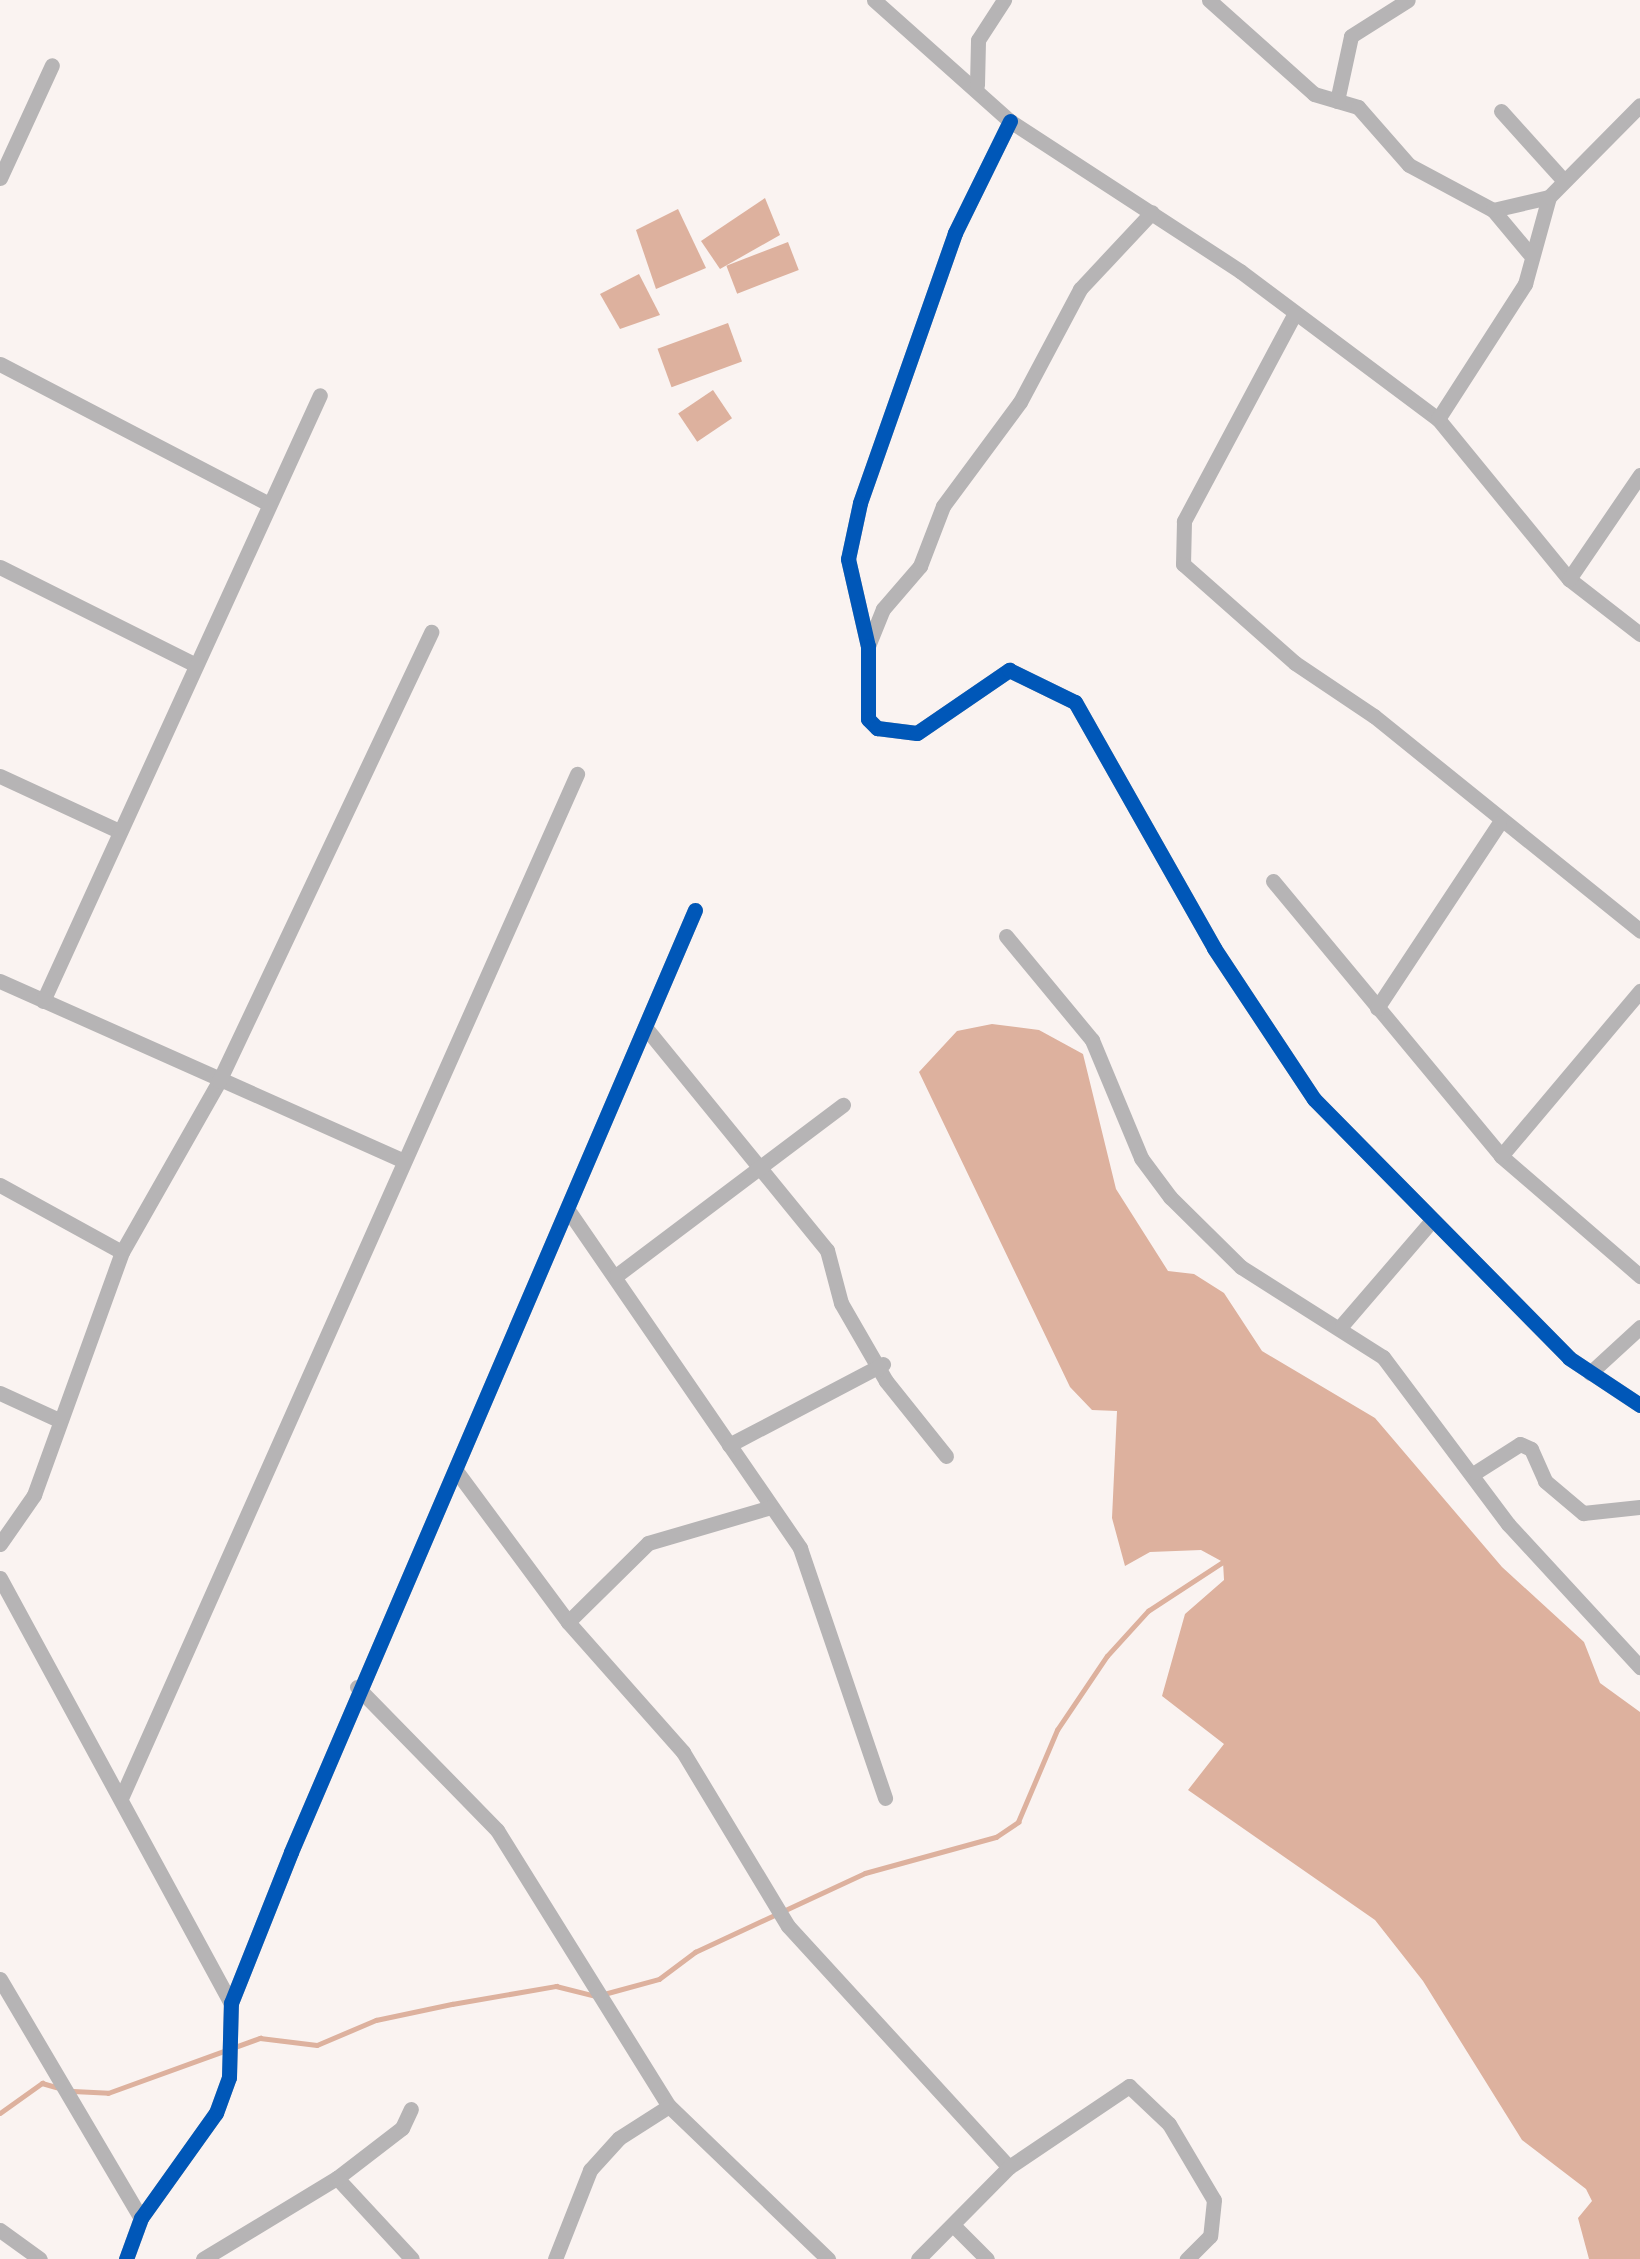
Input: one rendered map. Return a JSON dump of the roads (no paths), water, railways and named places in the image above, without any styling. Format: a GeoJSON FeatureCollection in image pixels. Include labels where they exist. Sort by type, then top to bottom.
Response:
{"type":"FeatureCollection","features":[{"type":"Feature","properties":{"kind":"street"},"geometry":{"type":"LineString","coordinates":[[874,0],[976,85],[1010,121],[1152,212],[1438,419],[1569,579],[1640,634]]}},
{"type":"Feature","properties":{"kind":"street"},"geometry":{"type":"LineString","coordinates":[[976,85],[978,40],[1004,0]]}},
{"type":"Feature","properties":{"kind":"street"},"geometry":{"type":"LineString","coordinates":[[1209,0],[1314,94],[1358,107],[1408,165],[1493,210],[1529,253]]}},
{"type":"Feature","properties":{"kind":"street"},"geometry":{"type":"LineString","coordinates":[[1337,101],[1351,36],[1408,0]]}},
{"type":"Feature","properties":{"kind":"street"},"geometry":{"type":"LineString","coordinates":[[0,178],[52,65]]}},
{"type":"Feature","properties":{"kind":"street"},"geometry":{"type":"LineString","coordinates":[[1438,419],[1509,316],[1549,196],[1640,105]]}},
{"type":"Feature","properties":{"kind":"street"},"geometry":{"type":"LineString","coordinates":[[1501,111],[1564,181]]}},
{"type":"Feature","properties":{"kind":"street"},"geometry":{"type":"LineString","coordinates":[[1010,121],[955,233],[860,503],[848,559],[868,646],[868,719],[877,728],[917,734],[1010,670],[1076,702],[1214,948],[1314,1100],[1429,1224],[1590,1372],[1640,1405]]}},
{"type":"Feature","properties":{"kind":"street"},"geometry":{"type":"LineString","coordinates":[[1493,210],[1549,196]]}},
{"type":"Feature","properties":{"kind":"street"},"geometry":{"type":"LineString","coordinates":[[868,646],[883,609],[920,566],[943,506],[1020,402],[1080,289],[1152,212]]}},
{"type":"Feature","properties":{"kind":"street"},"geometry":{"type":"LineString","coordinates":[[1295,313],[1184,521],[1183,564],[1499,824],[1640,932]]}},
{"type":"Feature","properties":{"kind":"street"},"geometry":{"type":"LineString","coordinates":[[0,364],[267,503]]}},
{"type":"Feature","properties":{"kind":"street"},"geometry":{"type":"LineString","coordinates":[[44,1001],[117,830],[320,395]]}},
{"type":"Feature","properties":{"kind":"street"},"geometry":{"type":"LineString","coordinates":[[1569,579],[1640,475]]}},
{"type":"Feature","properties":{"kind":"street"},"geometry":{"type":"LineString","coordinates":[[0,567],[196,664]]}},
{"type":"Feature","properties":{"kind":"street"},"geometry":{"type":"LineString","coordinates":[[0,1544],[34,1495],[122,1252],[219,1081],[430,632]]}},
{"type":"Feature","properties":{"kind":"street"},"geometry":{"type":"LineString","coordinates":[[122,1796],[577,774]]}},
{"type":"Feature","properties":{"kind":"street"},"geometry":{"type":"LineString","coordinates":[[0,776],[117,830]]}},
{"type":"Feature","properties":{"kind":"street"},"geometry":{"type":"LineString","coordinates":[[1377,1008],[1499,824]]}},
{"type":"Feature","properties":{"kind":"street"},"geometry":{"type":"LineString","coordinates":[[1273,880],[1501,1156],[1640,1276]]}},
{"type":"Feature","properties":{"kind":"street"},"geometry":{"type":"LineString","coordinates":[[126,2259],[141,2218],[216,2114],[230,2077],[231,2003],[357,1687],[457,1472],[694,910]]}},
{"type":"Feature","properties":{"kind":"street"},"geometry":{"type":"LineString","coordinates":[[1006,936],[1092,1040],[1141,1158],[1170,1197],[1241,1268],[1342,1325],[1384,1357],[1476,1472],[1508,1524],[1640,1667]]}},
{"type":"Feature","properties":{"kind":"street"},"geometry":{"type":"LineString","coordinates":[[0,981],[404,1161]]}},
{"type":"Feature","properties":{"kind":"street"},"geometry":{"type":"LineString","coordinates":[[1501,1156],[1640,991]]}},
{"type":"Feature","properties":{"kind":"street"},"geometry":{"type":"LineString","coordinates":[[645,1027],[827,1250],[841,1303],[883,1364],[886,1381],[946,1456]]}},
{"type":"Feature","properties":{"kind":"street"},"geometry":{"type":"LineString","coordinates":[[617,1275],[843,1106]]}},
{"type":"Feature","properties":{"kind":"street"},"geometry":{"type":"LineString","coordinates":[[0,1185],[122,1252]]}},
{"type":"Feature","properties":{"kind":"street"},"geometry":{"type":"LineString","coordinates":[[568,1210],[617,1275],[771,1507],[818,1587],[885,1798]]}},
{"type":"Feature","properties":{"kind":"street"},"geometry":{"type":"LineString","coordinates":[[1342,1325],[1429,1224]]}},
{"type":"Feature","properties":{"kind":"street"},"geometry":{"type":"LineString","coordinates":[[1590,1372],[1640,1327]]}},
{"type":"Feature","properties":{"kind":"street"},"geometry":{"type":"LineString","coordinates":[[729,1445],[883,1364]]}},
{"type":"Feature","properties":{"kind":"street"},"geometry":{"type":"LineString","coordinates":[[0,1393],[59,1420]]}},
{"type":"Feature","properties":{"kind":"street"},"geometry":{"type":"LineString","coordinates":[[1476,1472],[1520,1444],[1532,1449],[1545,1481],[1583,1513],[1640,1507]]}},
{"type":"Feature","properties":{"kind":"street"},"geometry":{"type":"LineString","coordinates":[[457,1472],[568,1622],[683,1752],[788,1926],[1009,2167]]}},
{"type":"Feature","properties":{"kind":"street"},"geometry":{"type":"LineString","coordinates":[[568,1622],[648,1544],[771,1507]]}},
{"type":"Feature","properties":{"kind":"street"},"geometry":{"type":"LineString","coordinates":[[0,1578],[231,2003]]}},
{"type":"Feature","properties":{"kind":"street"},"geometry":{"type":"LineString","coordinates":[[357,1687],[497,1830],[669,2105],[828,2259]]}},
{"type":"Feature","properties":{"kind":"street"},"geometry":{"type":"LineString","coordinates":[[0,1978],[141,2218]]}},
{"type":"Feature","properties":{"kind":"street"},"geometry":{"type":"LineString","coordinates":[[918,2259],[1009,2167],[1130,2086],[1183,2143],[1214,2200],[1210,2236],[1186,2259]]}},
{"type":"Feature","properties":{"kind":"street"},"geometry":{"type":"LineString","coordinates":[[555,2259],[590,2170],[619,2138],[669,2105]]}},
{"type":"Feature","properties":{"kind":"street"},"geometry":{"type":"LineString","coordinates":[[203,2259],[337,2177],[402,2128],[411,2109]]}},
{"type":"Feature","properties":{"kind":"street"},"geometry":{"type":"LineString","coordinates":[[337,2177],[412,2259]]}},
{"type":"Feature","properties":{"kind":"street"},"geometry":{"type":"LineString","coordinates":[[953,2225],[987,2259]]}},
{"type":"Feature","properties":{"kind":"street"},"geometry":{"type":"LineString","coordinates":[[0,2230],[40,2259]]}},
{"type":"Feature","properties":{"kind":"waterway"},"geometry":{"type":"LineString","coordinates":[[604,1994],[659,1979],[695,1952],[865,1873],[996,1837],[1018,1822],[1057,1730],[1107,1656],[1148,1611],[1223,1562]]}},
{"type":"Feature","properties":{"kind":"waterway"},"geometry":{"type":"LineString","coordinates":[[73,2091],[108,2093],[260,2038],[317,2045],[376,2020],[452,2004],[556,1986],[593,1995]]}},
{"type":"Feature","properties":{"kind":"waterway"},"geometry":{"type":"LineString","coordinates":[[0,2113],[42,2083],[56,2087]]}}]}
